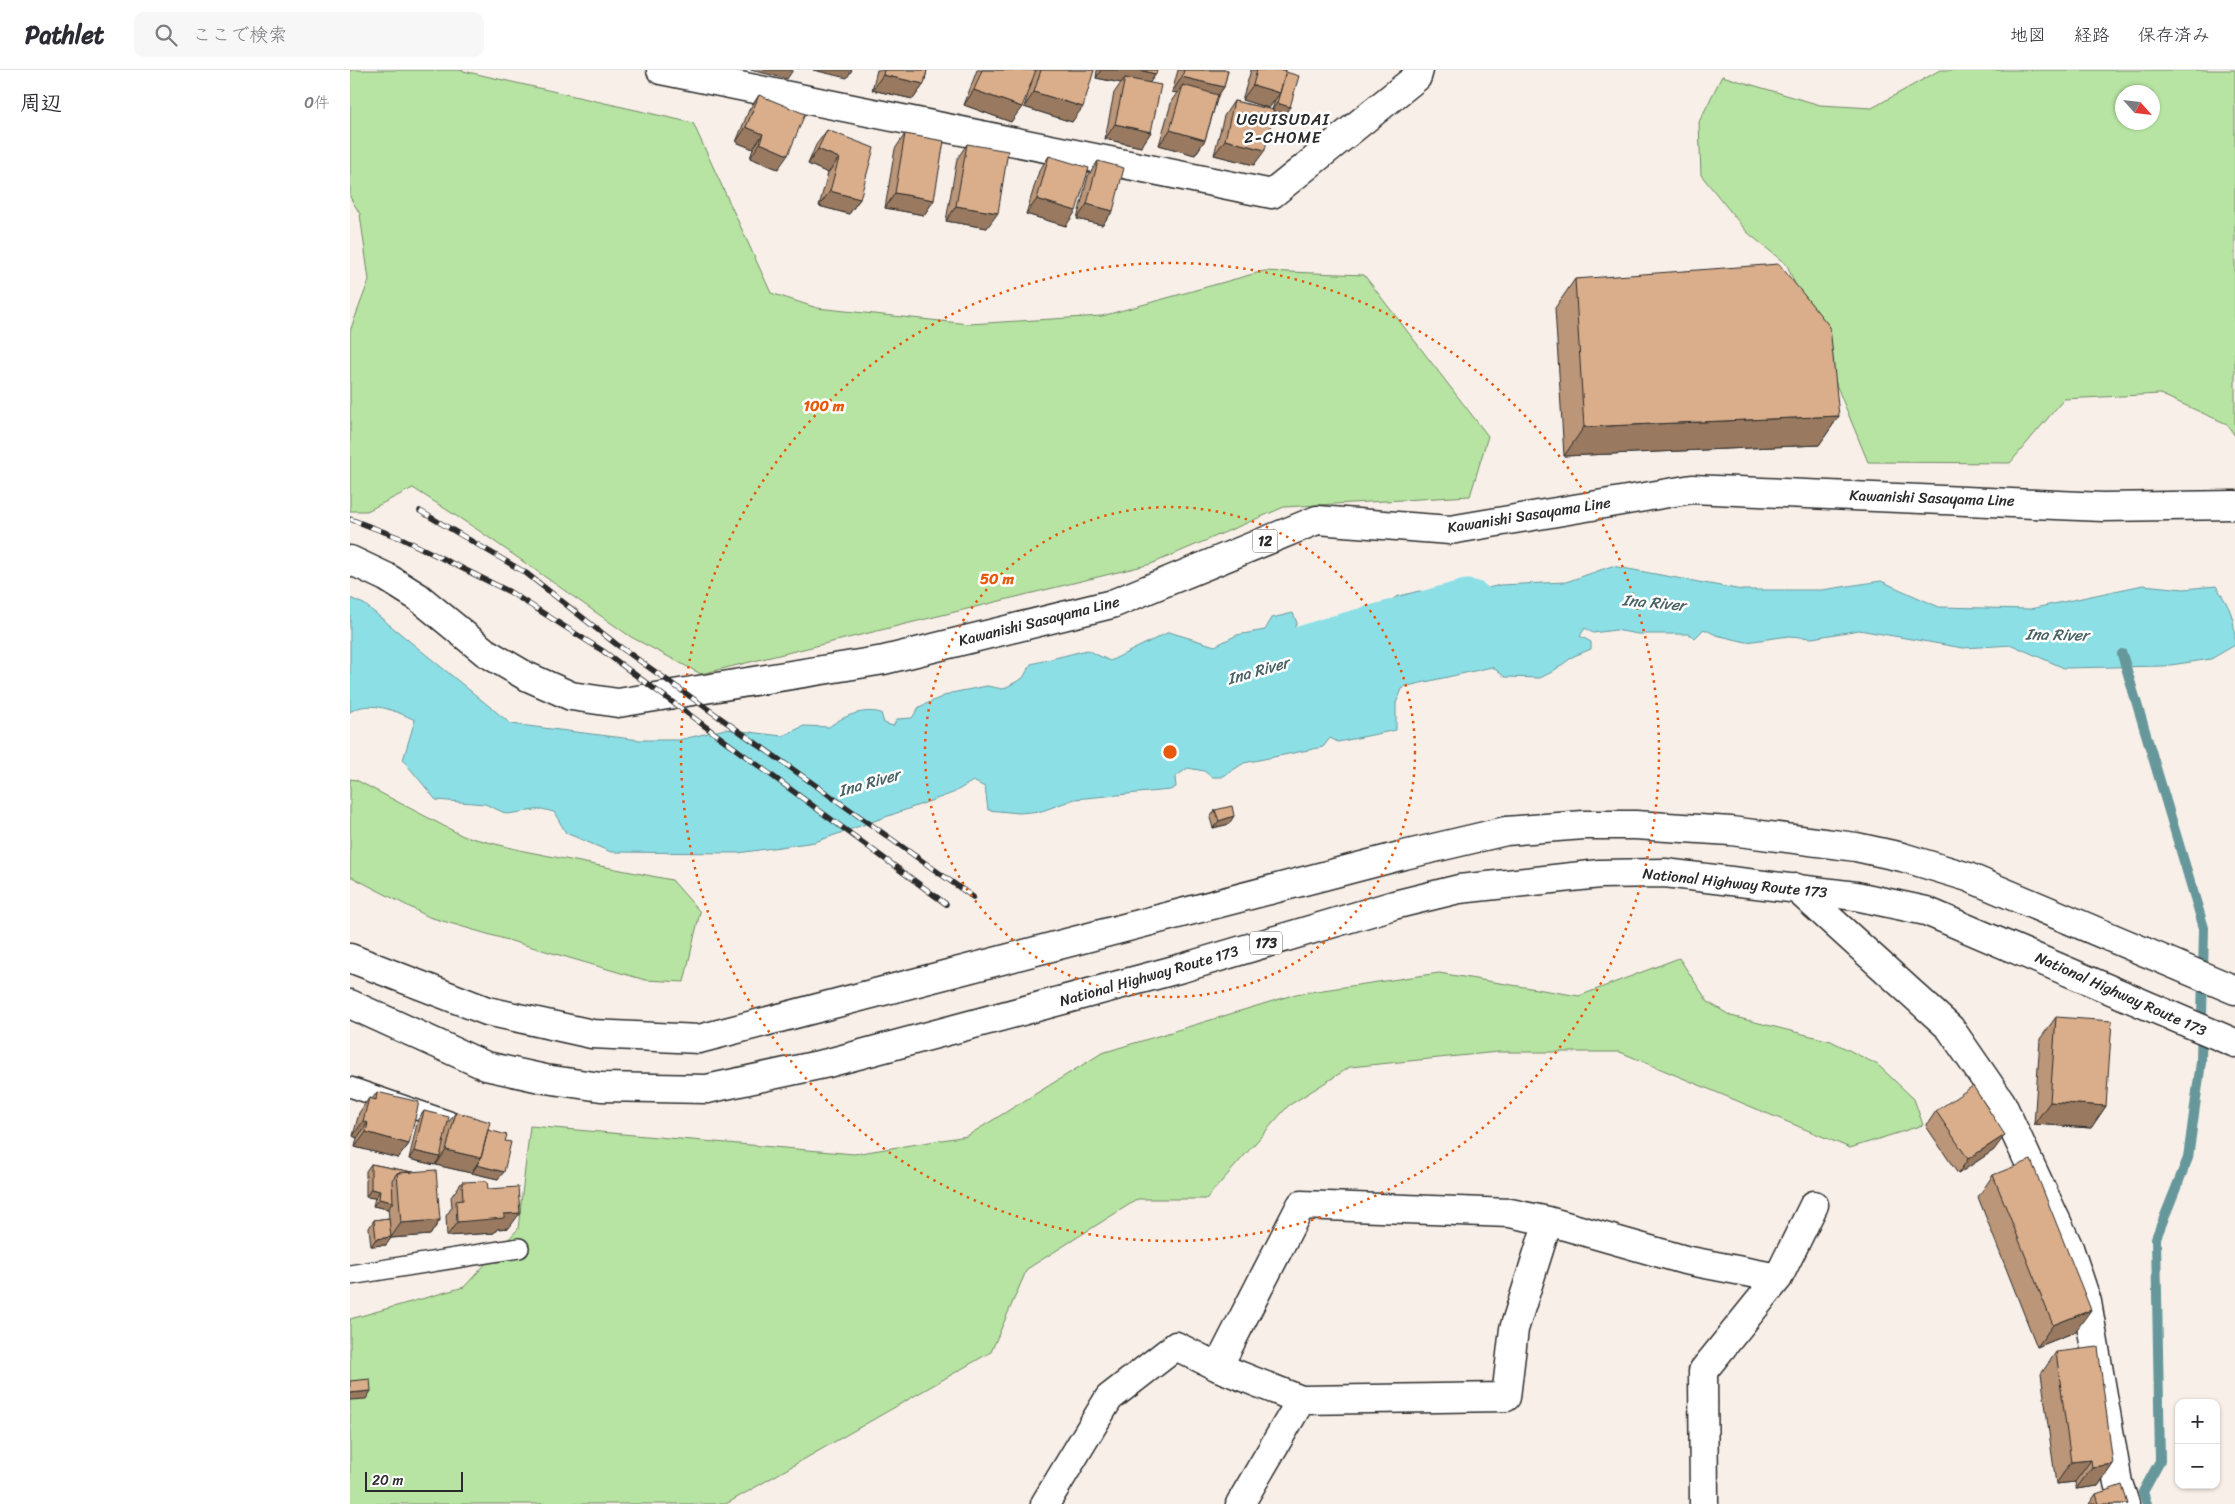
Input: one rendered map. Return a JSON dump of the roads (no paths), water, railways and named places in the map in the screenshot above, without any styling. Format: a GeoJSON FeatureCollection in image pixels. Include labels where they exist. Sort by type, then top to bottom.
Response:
{"type":"FeatureCollection","features":[{"type":"Feature","properties":{"kind":"main road"},"geometry":{"type":"LineString","coordinates":[[661,70],[1272,194],[1418,77],[1419,70]]}},
{"type":"Feature","properties":{"kind":"main road","name":"Kawanishi Sasayama Line"},"geometry":{"type":"LineString","coordinates":[[350,560],[386,577],[418,596],[485,652],[526,676],[571,696],[618,703],[884,660],[1112,604],[1317,520],[1450,530],[1692,489],[2102,507],[2235,505]]}},
{"type":"Feature","properties":{"kind":"main road"},"geometry":{"type":"LineString","coordinates":[[350,958],[486,1011],[592,1034],[699,1039],[1400,856],[1506,832],[1584,826],[1634,825],[1731,831],[1856,847],[1902,857],[1968,877],[2227,986]]}},
{"type":"Feature","properties":{"kind":"main road","name":"National Highway Route 173"},"geometry":{"type":"LineString","coordinates":[[350,1004],[486,1066],[545,1079],[601,1087],[708,1089],[847,1058],[1182,968],[1394,905],[1459,889],[1600,874],[1665,873],[1856,896],[1926,911],[2227,1040]]}},
{"type":"Feature","properties":{"kind":"main road"},"geometry":{"type":"LineString","coordinates":[[1796,888],[1950,1028],[2001,1102],[2069,1248],[2087,1302],[2118,1483],[2125,1504]]}},
{"type":"Feature","properties":{"kind":"main road"},"geometry":{"type":"LineString","coordinates":[[1218,1367],[1301,1205],[1510,1213],[1548,1221],[1685,1260],[1778,1278]]}},
{"type":"Feature","properties":{"kind":"main road"},"geometry":{"type":"LineString","coordinates":[[1704,1504],[1703,1371],[1778,1278],[1814,1205]]}},
{"type":"Feature","properties":{"kind":"main road"},"geometry":{"type":"LineString","coordinates":[[1045,1504],[1109,1398],[1176,1346],[1218,1367],[1301,1400],[1506,1397],[1514,1329],[1548,1221]]}},
{"type":"Feature","properties":{"kind":"main road"},"geometry":{"type":"LineString","coordinates":[[1240,1504],[1301,1400]]}},
{"type":"Feature","properties":{"kind":"lane"},"geometry":{"type":"LineString","coordinates":[[350,1087],[422,1110],[464,1127]]}},
{"type":"Feature","properties":{"kind":"lane"},"geometry":{"type":"LineString","coordinates":[[350,1275],[518,1248]]}},
{"type":"Feature","properties":{"kind":"water"},"geometry":{"type":"Polygon","coordinates":[[[1612,566],[1742,590],[1822,590],[1881,581],[1939,607],[2030,609],[2143,585],[2184,589],[2216,586],[2231,614],[2235,645],[2211,659],[2164,666],[2064,668],[2012,645],[1963,648],[1859,630],[1812,638],[1789,636],[1746,642],[1716,635],[1704,629],[1695,638],[1689,634],[1638,634],[1615,630],[1593,633],[1585,628],[1580,636],[1591,642],[1591,649],[1574,656],[1540,678],[1505,677],[1492,667],[1403,687],[1396,703],[1396,730],[1338,742],[1330,738],[1323,747],[1244,763],[1222,777],[1212,777],[1204,771],[1188,768],[1175,777],[1176,787],[1170,790],[1075,799],[1042,811],[1019,813],[988,810],[985,787],[973,781],[953,793],[815,842],[738,853],[611,852],[566,833],[554,812],[542,809],[507,814],[485,804],[436,800],[403,760],[415,720],[400,713],[374,706],[357,708],[350,712],[350,598],[364,604],[511,724],[640,740],[679,740],[725,729],[782,736],[804,726],[829,727],[840,719],[860,712],[881,713],[884,723],[893,726],[897,719],[912,718],[919,707],[951,693],[987,686],[1003,689],[1023,678],[1031,664],[1087,650],[1110,661],[1169,632],[1215,646],[1237,635],[1265,630],[1272,618],[1293,613],[1297,623],[1281,650],[1285,658],[1293,662],[1296,654],[1303,653],[1306,665],[1324,668],[1338,663],[1348,638],[1360,633],[1382,645],[1388,641],[1389,610],[1385,605],[1396,597],[1419,591],[1457,596],[1500,585],[1566,582],[1612,566]]]}},
{"type":"Feature","properties":{"kind":"waterway","name":"Ina River"},"geometry":{"type":"LineString","coordinates":[[1212,685],[1330,647],[1468,609]]}},
{"type":"Feature","properties":{"kind":"waterway"},"geometry":{"type":"LineString","coordinates":[[2122,654],[2204,928],[2201,1062],[2188,1158],[2156,1238],[2160,1461],[2143,1492],[2147,1504]]}},
{"type":"Feature","properties":{"kind":"railway"},"geometry":{"type":"LineString","coordinates":[[420,511],[526,573],[616,644],[973,897]]}},
{"type":"Feature","properties":{"kind":"railway"},"geometry":{"type":"LineString","coordinates":[[350,519],[403,539],[510,592],[603,651],[946,904]]}},
{"type":"Feature","properties":{"kind":"district","name":"UGUISUDAI 2-CHOME"},"geometry":{"type":"Point","coordinates":[1283,128]}}]}
